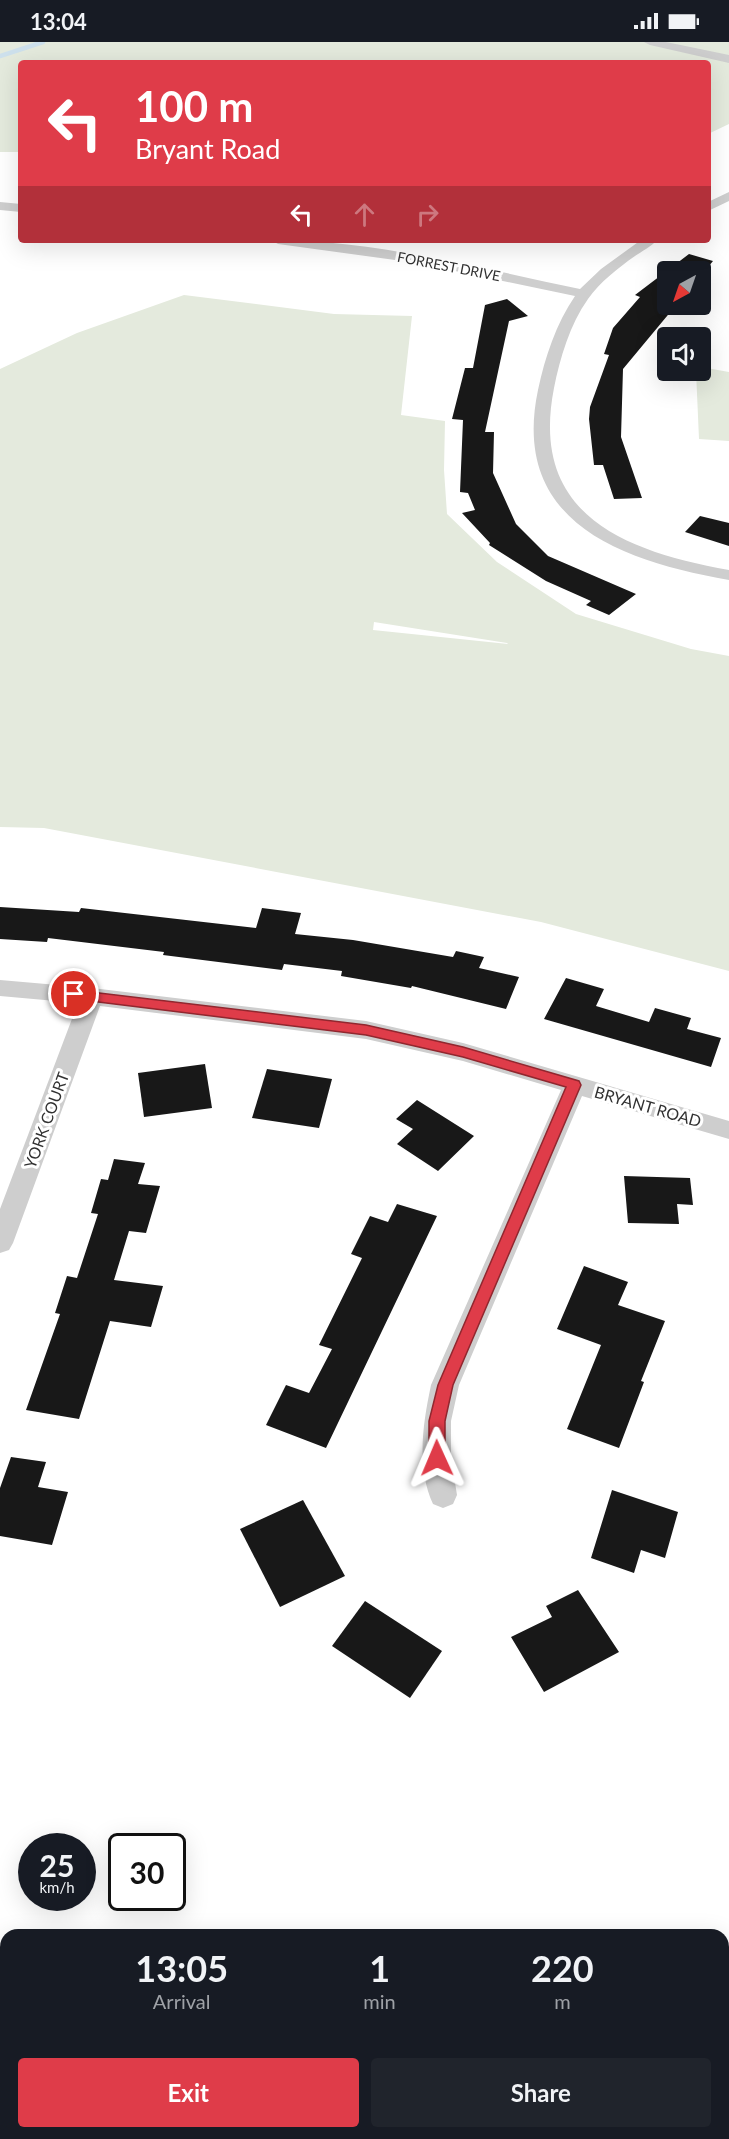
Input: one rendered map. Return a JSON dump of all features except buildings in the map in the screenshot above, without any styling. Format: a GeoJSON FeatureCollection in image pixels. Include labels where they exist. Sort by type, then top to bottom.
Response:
{"type":"FeatureCollection","features":[{"type":"Feature","properties":{"kind":"street"},"geometry":{"type":"LineString","coordinates":[[650,42],[729,59]]}},
{"type":"Feature","properties":{"kind":"street"},"geometry":{"type":"LineString","coordinates":[[711,205],[729,196]]}},
{"type":"Feature","properties":{"kind":"street"},"geometry":{"type":"LineString","coordinates":[[0,207],[18,208]]}},
{"type":"Feature","properties":{"kind":"street"},"geometry":{"type":"LineString","coordinates":[[711,208],[727,214]]}},
{"type":"Feature","properties":{"kind":"street","name":"FORREST DRIVE"},"geometry":{"type":"LineString","coordinates":[[300,243],[417,259],[584,294]]}},
{"type":"Feature","properties":{"kind":"street"},"geometry":{"type":"LineString","coordinates":[[646,243],[617,264],[584,294],[562,333],[545,387],[541,408],[541,450],[553,488],[583,521],[630,549],[678,566],[729,575]]}},
{"type":"Feature","properties":{"kind":"street","name":"BRYANT ROAD"},"geometry":{"type":"LineString","coordinates":[[0,988],[92,996],[366,1030],[463,1052],[729,1130]]}},
{"type":"Feature","properties":{"kind":"street","name":"YORK COURT"},"geometry":{"type":"LineString","coordinates":[[0,1243],[92,996]]}},
{"type":"Feature","properties":{"kind":"street"},"geometry":{"type":"LineString","coordinates":[[443,1495],[437,1458],[437,1421],[445,1385],[574,1085]]}},
{"type":"Feature","properties":{"kind":"shaded area"},"geometry":{"type":"Polygon","coordinates":[[[0,42],[729,42],[729,124],[711,133],[711,60],[18,60],[18,152],[0,152],[0,42]]]}},
{"type":"Feature","properties":{"kind":"shaded area"},"geometry":{"type":"Polygon","coordinates":[[[184,295],[334,314],[412,316],[401,415],[445,421],[444,470],[447,514],[497,562],[576,614],[691,649],[729,656],[729,971],[541,922],[44,828],[0,827],[0,369],[77,333],[184,295]],[[374,622],[373,630],[507,643],[374,622]]]}},
{"type":"Feature","properties":{"kind":"shaded area"},"geometry":{"type":"Polygon","coordinates":[[[711,369],[729,372],[729,441],[699,439],[696,381],[711,381],[711,369]]]}},
{"type":"Feature","properties":{"kind":"waterway"},"geometry":{"type":"LineString","coordinates":[[0,56],[43,42]]}},
{"type":"Feature","properties":{"kind":"route"},"geometry":{"type":"LineString","coordinates":[[74,994],[276,1017],[366,1030],[463,1052],[574,1085],[445,1385],[437,1421],[437,1458]]}}]}
